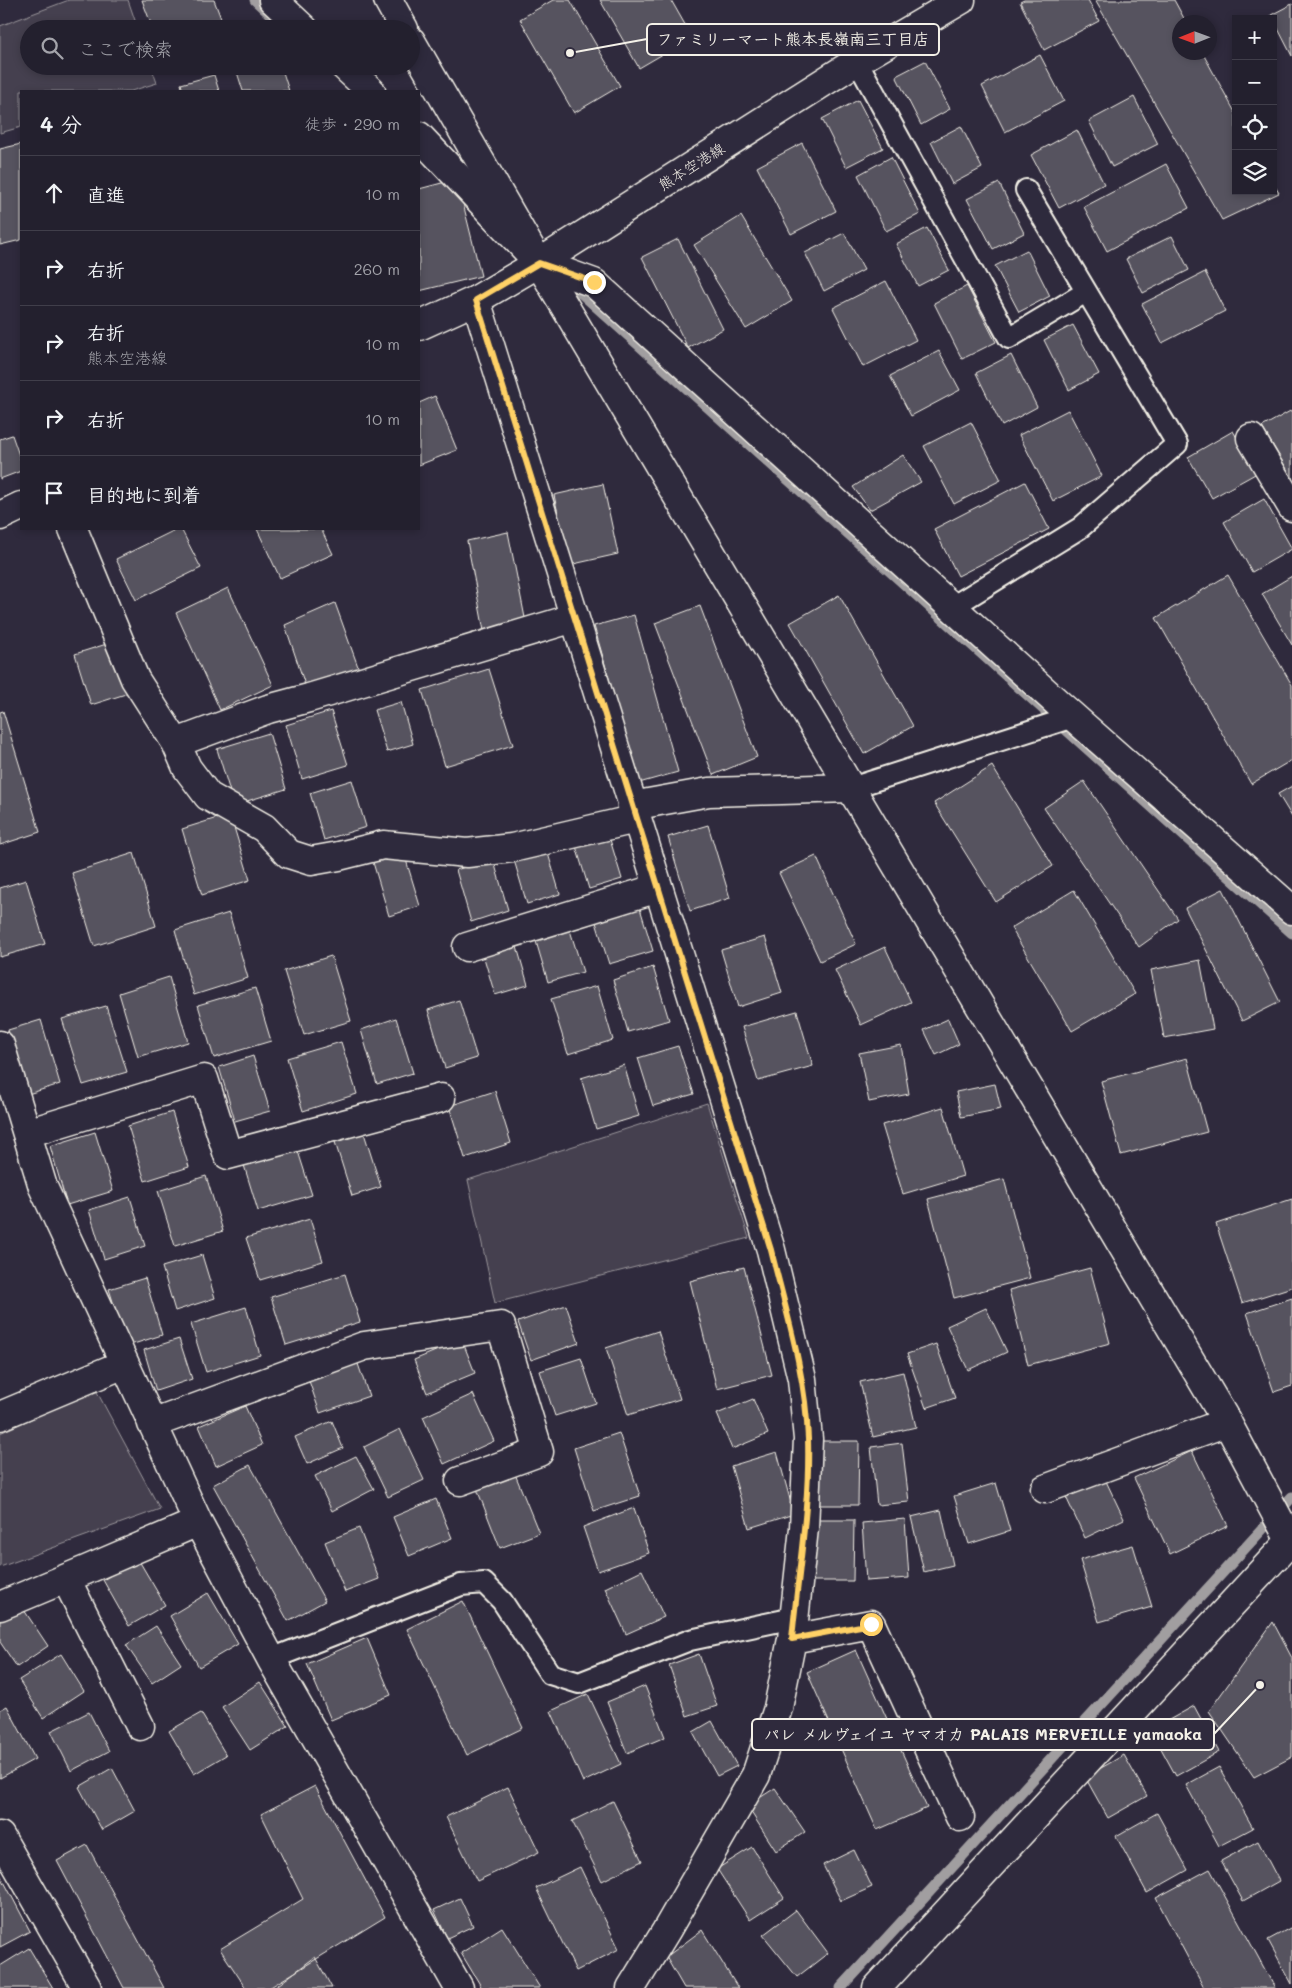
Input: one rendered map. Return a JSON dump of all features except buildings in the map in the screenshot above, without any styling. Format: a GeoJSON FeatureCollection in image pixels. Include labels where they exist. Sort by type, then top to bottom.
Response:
{"type":"FeatureCollection","features":[{"type":"Feature","properties":{"kind":"street"},"geometry":{"type":"LineString","coordinates":[[273,0],[294,20]]}},
{"type":"Feature","properties":{"kind":"street"},"geometry":{"type":"LineString","coordinates":[[388,0],[399,20]]}},
{"type":"Feature","properties":{"kind":"street","name":"熊本空港線"},"geometry":{"type":"LineString","coordinates":[[420,326],[476,300],[539,263],[857,62],[961,0]]}},
{"type":"Feature","properties":{"kind":"street"},"geometry":{"type":"LineString","coordinates":[[420,57],[539,263],[1227,1422],[1291,1541],[877,1988]]}},
{"type":"Feature","properties":{"kind":"street"},"geometry":{"type":"LineString","coordinates":[[354,75],[370,90]]}},
{"type":"Feature","properties":{"kind":"street"},"geometry":{"type":"LineString","coordinates":[[420,137],[539,263],[594,282],[1073,717],[1292,910]]}},
{"type":"Feature","properties":{"kind":"street"},"geometry":{"type":"LineString","coordinates":[[476,300],[771,1250],[802,1379],[808,1438],[804,1528],[793,1629],[778,1708],[756,1775],[631,1988]]}},
{"type":"Feature","properties":{"kind":"street"},"geometry":{"type":"LineString","coordinates":[[1251,438],[1292,506]]}},
{"type":"Feature","properties":{"kind":"street"},"geometry":{"type":"LineString","coordinates":[[0,516],[20,506]]}},
{"type":"Feature","properties":{"kind":"street"},"geometry":{"type":"LineString","coordinates":[[74,530],[135,680],[176,744],[187,768],[208,796],[264,828],[289,854],[311,860],[338,856],[383,845],[467,853],[512,848],[709,792],[851,788]]}},
{"type":"Feature","properties":{"kind":"street"},"geometry":{"type":"LineString","coordinates":[[176,744],[268,708],[319,695],[574,618]]}},
{"type":"Feature","properties":{"kind":"street"},"geometry":{"type":"LineString","coordinates":[[467,947],[658,888]]}},
{"type":"Feature","properties":{"kind":"street"},"geometry":{"type":"LineString","coordinates":[[0,1046],[43,1187],[198,1522],[271,1659],[459,1988]]}},
{"type":"Feature","properties":{"kind":"street"},"geometry":{"type":"LineString","coordinates":[[26,1132],[204,1079],[228,1155],[441,1098]]}},
{"type":"Feature","properties":{"kind":"street"},"geometry":{"type":"LineString","coordinates":[[152,1424],[364,1346],[501,1326],[539,1452],[460,1481]]}},
{"type":"Feature","properties":{"kind":"street"},"geometry":{"type":"LineString","coordinates":[[0,1416],[124,1364]]}},
{"type":"Feature","properties":{"kind":"street"},"geometry":{"type":"LineString","coordinates":[[1045,1489],[1227,1422]]}},
{"type":"Feature","properties":{"kind":"street"},"geometry":{"type":"LineString","coordinates":[[0,1606],[198,1522]]}},
{"type":"Feature","properties":{"kind":"street"},"geometry":{"type":"LineString","coordinates":[[66,1579],[140,1726]]}},
{"type":"Feature","properties":{"kind":"street"},"geometry":{"type":"LineString","coordinates":[[793,1629],[871,1624],[960,1817]]}},
{"type":"Feature","properties":{"kind":"street"},"geometry":{"type":"LineString","coordinates":[[0,1836],[87,1988]]}},
{"type":"Feature","properties":{"kind":"lane"},"geometry":{"type":"LineString","coordinates":[[857,62],[1009,338],[1086,292]]}},
{"type":"Feature","properties":{"kind":"lane"},"geometry":{"type":"LineString","coordinates":[[952,606],[1080,528],[1177,444],[1026,190]]}},
{"type":"Feature","properties":{"kind":"lane"},"geometry":{"type":"LineString","coordinates":[[851,788],[1073,717]]}},
{"type":"Feature","properties":{"kind":"lane"},"geometry":{"type":"LineString","coordinates":[[271,1659],[461,1585],[484,1583],[502,1601],[550,1674],[579,1683],[690,1640],[793,1629]]}},
{"type":"Feature","properties":{"kind":"shaded area"},"geometry":{"type":"Polygon","coordinates":[[[69,0],[128,0],[135,20],[20,20],[20,75],[154,75],[157,83],[134,90],[20,90],[20,127],[0,133],[0,26],[69,0]]]}},
{"type":"Feature","properties":{"kind":"shaded area"},"geometry":{"type":"Polygon","coordinates":[[[707,1103],[749,1238],[495,1303],[468,1180],[707,1103]]]}},
{"type":"Feature","properties":{"kind":"shaded area"},"geometry":{"type":"Polygon","coordinates":[[[96,1390],[160,1509],[0,1567],[0,1433],[96,1390]]]}},
{"type":"Feature","properties":{"kind":"waterway"},"geometry":{"type":"LineString","coordinates":[[255,0],[270,14]]}},
{"type":"Feature","properties":{"kind":"waterway"},"geometry":{"type":"LineString","coordinates":[[571,284],[1292,933]]}},
{"type":"Feature","properties":{"kind":"waterway"},"geometry":{"type":"LineString","coordinates":[[841,1988],[1292,1497]]}},
{"type":"Feature","properties":{"kind":"place","name":"ファミリーマート熊本長嶺南三丁目店"},"geometry":{"type":"Point","coordinates":[570,53]}},
{"type":"Feature","properties":{"kind":"place","name":"パレ メルヴェイユ ヤマオカ PALAIS MERVEILLE yamaoka"},"geometry":{"type":"Point","coordinates":[1260,1685]}},
{"type":"Feature","properties":{"kind":"route"},"geometry":{"type":"LineString","coordinates":[[594,282],[539,263],[476,300],[771,1250],[802,1379],[808,1438],[804,1528],[792,1639],[871,1624]]}}]}
